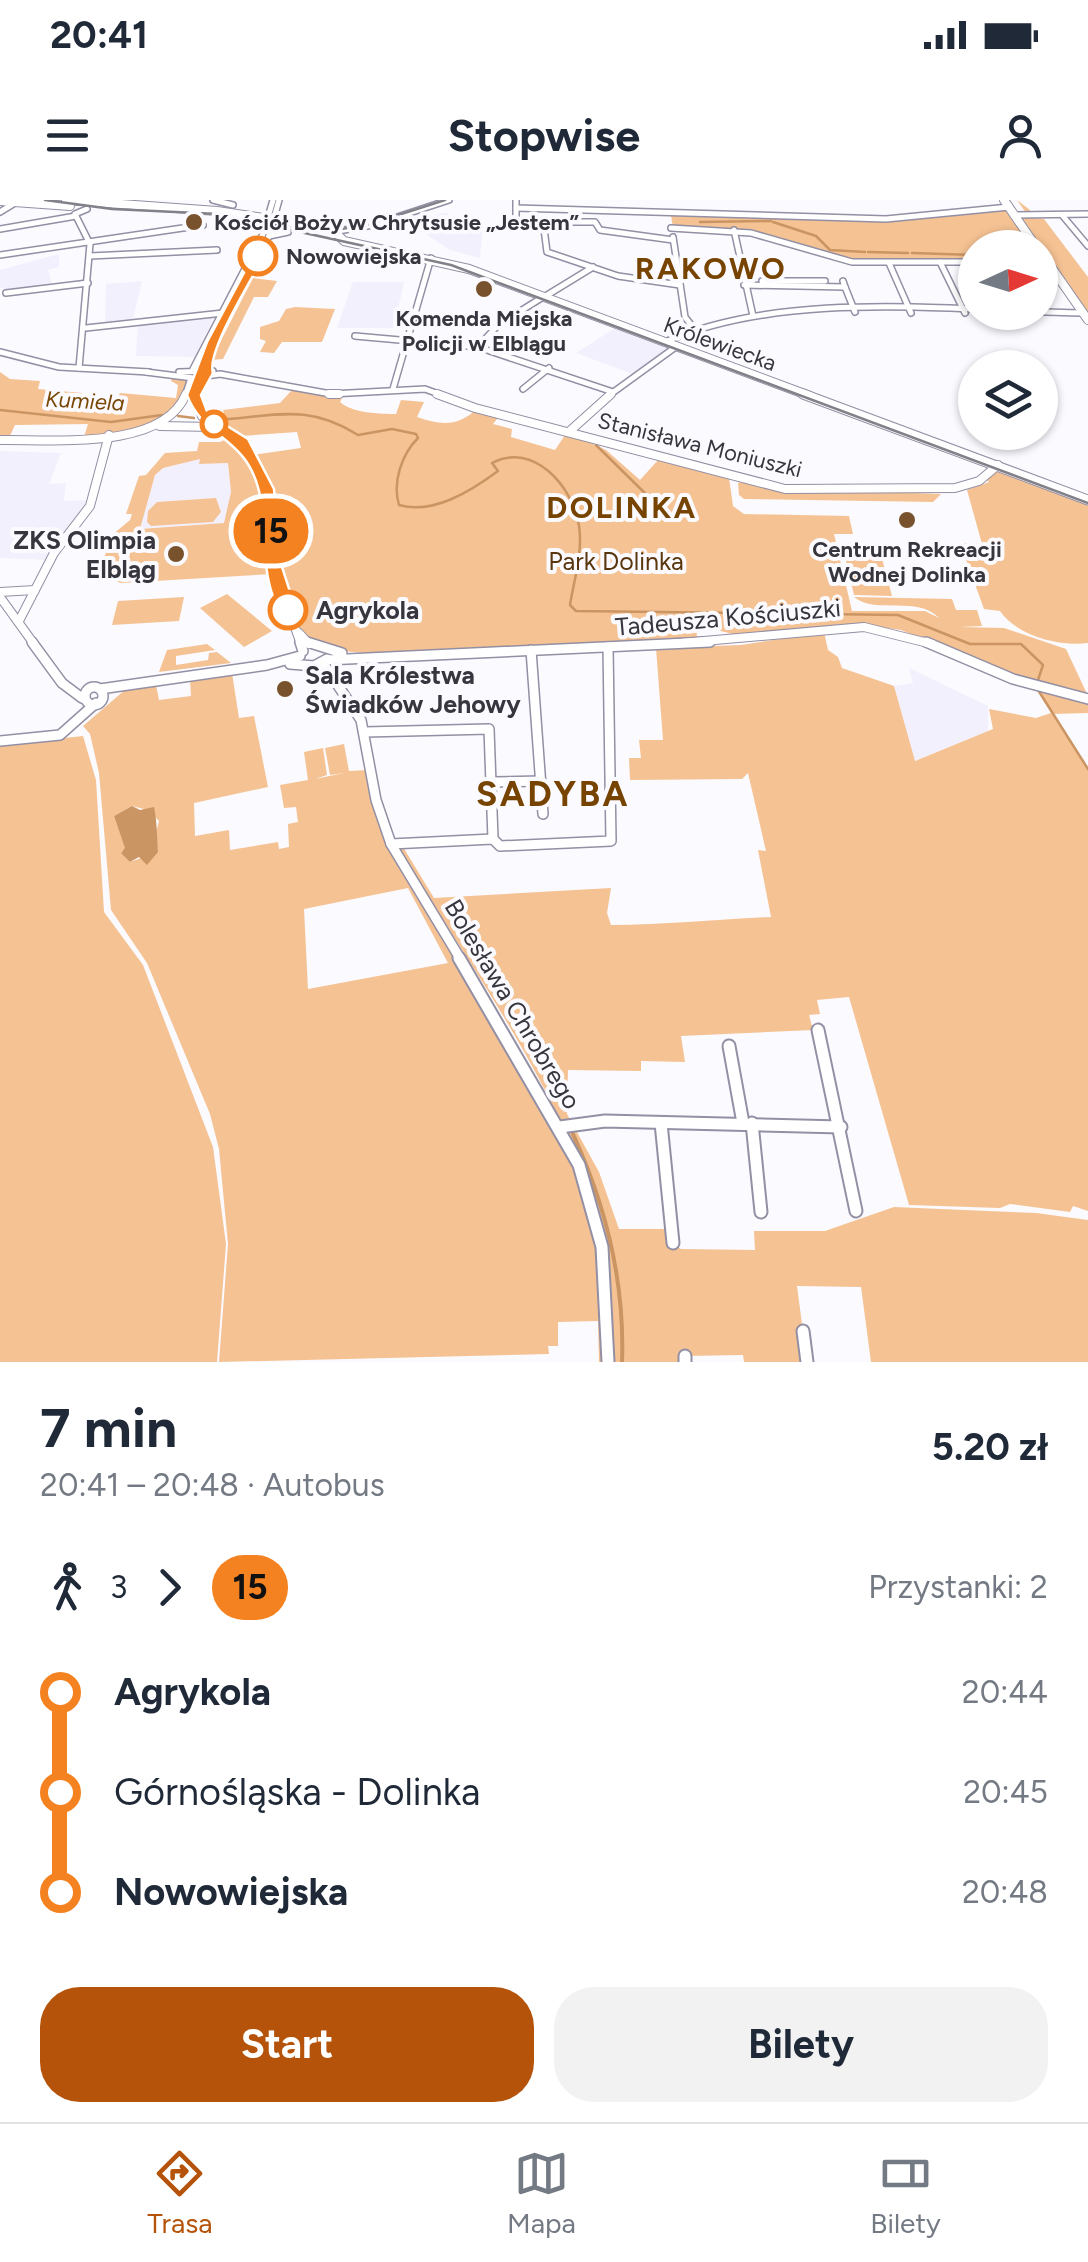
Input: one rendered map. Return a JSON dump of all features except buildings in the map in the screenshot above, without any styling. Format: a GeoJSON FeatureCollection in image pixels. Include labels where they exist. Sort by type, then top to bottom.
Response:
{"type":"FeatureCollection","features":[{"type":"Feature","properties":{"kind":"main road"},"geometry":{"type":"LineString","coordinates":[[0,201],[174,208],[256,218],[269,224]]}},
{"type":"Feature","properties":{"kind":"main road"},"geometry":{"type":"LineString","coordinates":[[68,203],[86,209],[198,214],[269,224]]}},
{"type":"Feature","properties":{"kind":"main road"},"geometry":{"type":"LineString","coordinates":[[1006,203],[1026,230]]}},
{"type":"Feature","properties":{"kind":"main road","name":"Królewiecka"},"geometry":{"type":"LineString","coordinates":[[269,224],[288,232],[335,232]]}},
{"type":"Feature","properties":{"kind":"main road","name":"Królewiecka"},"geometry":{"type":"LineString","coordinates":[[269,224],[335,232],[430,258],[1088,500]]}},
{"type":"Feature","properties":{"kind":"main road"},"geometry":{"type":"LineString","coordinates":[[1058,279],[1087,317]]}},
{"type":"Feature","properties":{"kind":"street"},"geometry":{"type":"LineString","coordinates":[[174,208],[180,200]]}},
{"type":"Feature","properties":{"kind":"street"},"geometry":{"type":"LineString","coordinates":[[213,200],[233,204]]}},
{"type":"Feature","properties":{"kind":"street"},"geometry":{"type":"LineString","coordinates":[[176,413],[269,224],[276,200]]}},
{"type":"Feature","properties":{"kind":"street"},"geometry":{"type":"LineString","coordinates":[[335,232],[437,200]]}},
{"type":"Feature","properties":{"kind":"street"},"geometry":{"type":"LineString","coordinates":[[335,232],[449,200]]}},
{"type":"Feature","properties":{"kind":"street"},"geometry":{"type":"LineString","coordinates":[[16,250],[8,233],[65,215],[74,210],[68,203]]}},
{"type":"Feature","properties":{"kind":"street"},"geometry":{"type":"LineString","coordinates":[[673,240],[600,230],[595,222],[516,222],[516,204],[546,209],[886,219],[1006,203]]}},
{"type":"Feature","properties":{"kind":"street"},"geometry":{"type":"LineString","coordinates":[[0,212],[13,204]]}},
{"type":"Feature","properties":{"kind":"street"},"geometry":{"type":"LineString","coordinates":[[65,215],[76,216],[86,209]]}},
{"type":"Feature","properties":{"kind":"street"},"geometry":{"type":"LineString","coordinates":[[668,210],[685,317],[692,326]]}},
{"type":"Feature","properties":{"kind":"street"},"geometry":{"type":"LineString","coordinates":[[1062,214],[1088,246]]}},
{"type":"Feature","properties":{"kind":"street"},"geometry":{"type":"LineString","coordinates":[[1015,215],[1088,214]]}},
{"type":"Feature","properties":{"kind":"street"},"geometry":{"type":"LineString","coordinates":[[76,216],[90,240],[86,328],[78,368]]}},
{"type":"Feature","properties":{"kind":"street"},"geometry":{"type":"LineString","coordinates":[[543,222],[545,250],[634,280],[680,284]]}},
{"type":"Feature","properties":{"kind":"street"},"geometry":{"type":"LineString","coordinates":[[269,224],[223,313],[197,373],[194,395],[200,412],[243,442],[267,489],[274,567],[305,659]]}},
{"type":"Feature","properties":{"kind":"street"},"geometry":{"type":"LineString","coordinates":[[0,255],[203,225]]}},
{"type":"Feature","properties":{"kind":"street"},"geometry":{"type":"LineString","coordinates":[[671,228],[734,230],[842,261],[958,262]]}},
{"type":"Feature","properties":{"kind":"street"},"geometry":{"type":"LineString","coordinates":[[734,230],[753,316]]}},
{"type":"Feature","properties":{"kind":"street"},"geometry":{"type":"LineString","coordinates":[[1076,231],[1088,231]]}},
{"type":"Feature","properties":{"kind":"street"},"geometry":{"type":"LineString","coordinates":[[90,256],[217,250]]}},
{"type":"Feature","properties":{"kind":"street"},"geometry":{"type":"LineString","coordinates":[[392,389],[430,258]]}},
{"type":"Feature","properties":{"kind":"street"},"geometry":{"type":"LineString","coordinates":[[940,262],[958,299]]}},
{"type":"Feature","properties":{"kind":"street"},"geometry":{"type":"LineString","coordinates":[[890,263],[911,313]]}},
{"type":"Feature","properties":{"kind":"street"},"geometry":{"type":"LineString","coordinates":[[478,347],[498,325],[593,268]]}},
{"type":"Feature","properties":{"kind":"street"},"geometry":{"type":"LineString","coordinates":[[6,293],[88,284]]}},
{"type":"Feature","properties":{"kind":"street"},"geometry":{"type":"LineString","coordinates":[[744,285],[845,287],[854,312]]}},
{"type":"Feature","properties":{"kind":"street"},"geometry":{"type":"LineString","coordinates":[[86,328],[223,313]]}},
{"type":"Feature","properties":{"kind":"street"},"geometry":{"type":"LineString","coordinates":[[665,342],[692,326],[753,316],[958,313]]}},
{"type":"Feature","properties":{"kind":"street"},"geometry":{"type":"LineString","coordinates":[[1058,316],[1087,317]]}},
{"type":"Feature","properties":{"kind":"street"},"geometry":{"type":"LineString","coordinates":[[355,336],[478,347],[613,392]]}},
{"type":"Feature","properties":{"kind":"street"},"geometry":{"type":"LineString","coordinates":[[571,430],[613,392],[677,346]]}},
{"type":"Feature","properties":{"kind":"street"},"geometry":{"type":"LineString","coordinates":[[0,352],[78,368],[234,377]]}},
{"type":"Feature","properties":{"kind":"street"},"geometry":{"type":"LineString","coordinates":[[522,389],[549,368]]}},
{"type":"Feature","properties":{"kind":"street","name":"Stanisława Moniuszki"},"geometry":{"type":"LineString","coordinates":[[234,377],[331,394],[432,390],[476,408],[764,484],[805,491],[961,488],[980,481],[998,465]]}},
{"type":"Feature","properties":{"kind":"street"},"geometry":{"type":"LineString","coordinates":[[142,428],[176,413],[200,412]]}},
{"type":"Feature","properties":{"kind":"street"},"geometry":{"type":"LineString","coordinates":[[185,425],[200,412]]}},
{"type":"Feature","properties":{"kind":"street"},"geometry":{"type":"LineString","coordinates":[[176,413],[185,425]]}},
{"type":"Feature","properties":{"kind":"street"},"geometry":{"type":"LineString","coordinates":[[0,440],[109,435],[185,425],[221,428]]}},
{"type":"Feature","properties":{"kind":"street"},"geometry":{"type":"LineString","coordinates":[[19,621],[54,553],[91,504],[109,435]]}},
{"type":"Feature","properties":{"kind":"street"},"geometry":{"type":"LineString","coordinates":[[35,590],[0,594],[69,689],[92,695],[128,684],[305,659],[315,647]]}},
{"type":"Feature","properties":{"kind":"street"},"geometry":{"type":"LineString","coordinates":[[294,625],[326,658]]}},
{"type":"Feature","properties":{"kind":"street","name":"Tadeusza Kościuszki"},"geometry":{"type":"LineString","coordinates":[[305,659],[608,647],[872,628],[925,640],[1028,683],[1088,699]]}},
{"type":"Feature","properties":{"kind":"street"},"geometry":{"type":"LineString","coordinates":[[365,732],[486,728],[493,839],[500,846],[611,842],[608,647]]}},
{"type":"Feature","properties":{"kind":"street"},"geometry":{"type":"LineString","coordinates":[[531,650],[543,814]]}},
{"type":"Feature","properties":{"kind":"street","name":"Bolesława Chrobrego"},"geometry":{"type":"LineString","coordinates":[[326,658],[335,682]]}},
{"type":"Feature","properties":{"kind":"street","name":"Bolesława Chrobrego"},"geometry":{"type":"LineString","coordinates":[[305,659],[335,682],[357,711],[365,732],[376,800],[392,844],[560,1127],[579,1166],[598,1229],[607,1294],[608,1362]]}},
{"type":"Feature","properties":{"kind":"street"},"geometry":{"type":"LineString","coordinates":[[0,741],[55,736],[77,723],[96,703],[92,695]]}},
{"type":"Feature","properties":{"kind":"street"},"geometry":{"type":"LineString","coordinates":[[77,723],[92,695]]}},
{"type":"Feature","properties":{"kind":"street"},"geometry":{"type":"LineString","coordinates":[[492,782],[540,780]]}},
{"type":"Feature","properties":{"kind":"street"},"geometry":{"type":"LineString","coordinates":[[392,844],[493,839]]}},
{"type":"Feature","properties":{"kind":"street"},"geometry":{"type":"LineString","coordinates":[[818,1030],[856,1211]]}},
{"type":"Feature","properties":{"kind":"street"},"geometry":{"type":"LineString","coordinates":[[729,1046],[748,1123],[761,1212]]}},
{"type":"Feature","properties":{"kind":"street"},"geometry":{"type":"LineString","coordinates":[[560,1127],[588,1122],[841,1127]]}},
{"type":"Feature","properties":{"kind":"street"},"geometry":{"type":"LineString","coordinates":[[661,1123],[674,1243]]}},
{"type":"Feature","properties":{"kind":"street"},"geometry":{"type":"LineString","coordinates":[[803,1332],[807,1362]]}},
{"type":"Feature","properties":{"kind":"shaded area"},"geometry":{"type":"Polygon","coordinates":[[[446,212],[450,215],[442,218],[449,222],[483,227],[480,258],[450,250],[409,223],[446,212]]]}},
{"type":"Feature","properties":{"kind":"shaded area"},"geometry":{"type":"Polygon","coordinates":[[[59,254],[59,267],[48,270],[52,285],[11,291],[0,287],[0,270],[59,254]]]}},
{"type":"Feature","properties":{"kind":"shaded area"},"geometry":{"type":"Polygon","coordinates":[[[142,281],[132,323],[105,325],[106,284],[142,281]]]}},
{"type":"Feature","properties":{"kind":"shaded area"},"geometry":{"type":"Polygon","coordinates":[[[353,282],[404,282],[398,309],[414,310],[409,328],[337,328],[353,282]]]}},
{"type":"Feature","properties":{"kind":"shaded area"},"geometry":{"type":"Polygon","coordinates":[[[215,315],[195,357],[136,356],[138,324],[215,315]]]}},
{"type":"Feature","properties":{"kind":"shaded area"},"geometry":{"type":"Polygon","coordinates":[[[615,328],[670,349],[635,375],[576,353],[615,328]]]}},
{"type":"Feature","properties":{"kind":"shaded area"},"geometry":{"type":"Polygon","coordinates":[[[0,451],[61,453],[49,484],[66,483],[64,501],[88,500],[46,560],[0,558],[0,451]]]}},
{"type":"Feature","properties":{"kind":"shaded area"},"geometry":{"type":"Polygon","coordinates":[[[200,459],[200,464],[228,463],[231,492],[225,523],[139,529],[155,475],[163,468],[200,459]]]}},
{"type":"Feature","properties":{"kind":"shaded area"},"geometry":{"type":"Polygon","coordinates":[[[909,668],[988,706],[988,731],[914,761],[894,686],[913,683],[909,668]]]}},
{"type":"Feature","properties":{"kind":"shaded area"},"geometry":{"type":"Polygon","coordinates":[[[132,806],[140,810],[154,807],[158,852],[147,865],[139,857],[130,862],[121,853],[125,848],[114,816],[132,806]]]}},
{"type":"Feature","properties":{"kind":"green space"},"geometry":{"type":"Polygon","coordinates":[[[1017,200],[1030,210],[1029,218],[1044,219],[1052,230],[1029,230],[1018,215],[1026,213],[1017,200]]]}},
{"type":"Feature","properties":{"kind":"green space"},"geometry":{"type":"Polygon","coordinates":[[[1007,207],[1023,230],[958,230],[958,262],[852,262],[734,230],[673,228],[671,215],[886,219],[1007,207]]]}},
{"type":"Feature","properties":{"kind":"green space"},"geometry":{"type":"Polygon","coordinates":[[[1058,237],[1088,277],[1088,314],[1058,272],[1058,237]]]}},
{"type":"Feature","properties":{"kind":"green space"},"geometry":{"type":"Polygon","coordinates":[[[253,278],[277,281],[268,297],[254,297],[223,359],[211,360],[253,278]]]}},
{"type":"Feature","properties":{"kind":"green space"},"geometry":{"type":"Polygon","coordinates":[[[286,309],[335,309],[322,342],[282,342],[274,353],[260,352],[266,341],[260,339],[260,327],[279,321],[286,309]]]}},
{"type":"Feature","properties":{"kind":"green space"},"geometry":{"type":"Polygon","coordinates":[[[0,372],[10,379],[40,381],[38,389],[82,393],[75,403],[111,408],[120,393],[176,398],[178,385],[171,381],[173,376],[188,381],[171,409],[146,425],[84,437],[88,424],[15,425],[9,438],[0,438],[0,372]]]}},
{"type":"Feature","properties":{"kind":"green space","name":"Park Dolinka"},"geometry":{"type":"Polygon","coordinates":[[[292,390],[343,396],[340,402],[345,406],[374,413],[396,414],[401,400],[424,402],[417,417],[441,423],[456,422],[477,409],[501,414],[493,424],[512,429],[511,437],[555,450],[567,432],[606,450],[640,480],[659,459],[729,478],[733,506],[744,514],[849,516],[853,534],[834,534],[852,611],[925,611],[939,618],[920,608],[874,605],[854,597],[952,599],[956,610],[977,610],[982,626],[960,627],[1004,628],[1066,649],[1088,696],[1016,677],[901,630],[873,626],[740,636],[717,630],[696,614],[697,640],[377,654],[330,650],[303,635],[276,563],[272,496],[253,455],[301,448],[297,432],[240,436],[206,418],[224,413],[223,410],[280,403],[292,390]]]}},
{"type":"Feature","properties":{"kind":"green space"},"geometry":{"type":"Polygon","coordinates":[[[233,436],[254,466],[264,501],[272,574],[121,583],[108,579],[101,563],[109,547],[100,545],[130,520],[132,514],[126,514],[139,476],[146,475],[165,453],[197,451],[199,442],[220,442],[233,436]],[[200,459],[163,468],[155,475],[140,529],[224,523],[231,492],[228,463],[199,464],[200,459]]]}},
{"type":"Feature","properties":{"kind":"green space"},"geometry":{"type":"Polygon","coordinates":[[[995,471],[1088,502],[1088,643],[1039,638],[1016,627],[1000,611],[984,609],[960,543],[982,544],[967,490],[989,482],[986,479],[995,471]]]}},
{"type":"Feature","properties":{"kind":"green space"},"geometry":{"type":"Polygon","coordinates":[[[746,481],[776,488],[941,494],[933,502],[744,499],[739,495],[738,483],[746,481]]]}},
{"type":"Feature","properties":{"kind":"green space"},"geometry":{"type":"Polygon","coordinates":[[[216,498],[221,512],[213,522],[151,526],[147,522],[148,511],[157,502],[216,498]]]}},
{"type":"Feature","properties":{"kind":"green space"},"geometry":{"type":"Polygon","coordinates":[[[842,544],[878,544],[892,596],[854,595],[842,544]]]}},
{"type":"Feature","properties":{"kind":"green space"},"geometry":{"type":"Polygon","coordinates":[[[227,594],[272,631],[244,647],[200,608],[227,594]]]}},
{"type":"Feature","properties":{"kind":"green space"},"geometry":{"type":"Polygon","coordinates":[[[184,597],[179,621],[112,625],[118,601],[184,597]]]}},
{"type":"Feature","properties":{"kind":"green space"},"geometry":{"type":"Polygon","coordinates":[[[824,632],[828,650],[838,657],[842,668],[894,686],[915,761],[993,729],[989,709],[1036,718],[1051,713],[1038,689],[1088,701],[1088,713],[1052,714],[1088,769],[1088,1211],[1073,1206],[1070,1212],[1010,1204],[1000,1208],[909,1205],[849,997],[817,1000],[820,1014],[809,1015],[813,1030],[681,1036],[685,1062],[641,1061],[641,1071],[568,1070],[567,1114],[599,1172],[619,1229],[672,1229],[673,1243],[681,1249],[755,1250],[754,1231],[825,1231],[894,1207],[1036,1213],[1088,1220],[1088,1362],[871,1362],[861,1287],[797,1286],[807,1362],[744,1362],[743,1355],[685,1356],[685,1362],[612,1362],[612,1295],[607,1255],[572,1146],[518,1041],[395,843],[403,847],[434,898],[611,888],[607,913],[611,925],[771,917],[758,850],[766,851],[748,773],[742,779],[630,780],[629,758],[641,758],[639,740],[663,740],[656,648],[741,645],[824,632]]]}},
{"type":"Feature","properties":{"kind":"green space"},"geometry":{"type":"Polygon","coordinates":[[[207,644],[215,650],[176,656],[176,665],[208,660],[209,653],[217,652],[231,663],[159,672],[167,650],[207,644]]]}},
{"type":"Feature","properties":{"kind":"green space"},"geometry":{"type":"Polygon","coordinates":[[[232,673],[239,718],[254,716],[268,787],[194,803],[195,836],[229,830],[230,850],[278,842],[279,849],[289,847],[288,824],[298,822],[296,807],[284,808],[280,785],[308,780],[304,752],[323,748],[327,775],[315,779],[344,773],[330,775],[325,748],[344,744],[349,771],[368,770],[376,816],[391,851],[573,1162],[596,1241],[603,1362],[599,1362],[598,1321],[558,1322],[558,1346],[548,1346],[549,1354],[219,1362],[228,1244],[219,1149],[210,1114],[147,963],[111,910],[99,773],[90,734],[83,726],[126,689],[156,685],[159,700],[191,696],[190,679],[232,673]],[[132,806],[114,816],[126,849],[121,852],[130,862],[158,852],[155,836],[159,821],[148,810],[132,806]],[[408,888],[304,909],[308,989],[448,963],[408,888]]]}},
{"type":"Feature","properties":{"kind":"green space"},"geometry":{"type":"Polygon","coordinates":[[[83,736],[96,780],[104,912],[143,965],[213,1147],[226,1244],[217,1362],[0,1362],[0,745],[83,736]]]}},
{"type":"Feature","properties":{"kind":"waterway"},"geometry":{"type":"LineString","coordinates":[[700,222],[771,221]]}},
{"type":"Feature","properties":{"kind":"waterway"},"geometry":{"type":"LineString","coordinates":[[773,222],[816,236],[830,250],[865,252]]}},
{"type":"Feature","properties":{"kind":"waterway"},"geometry":{"type":"LineString","coordinates":[[868,252],[908,253]]}},
{"type":"Feature","properties":{"kind":"waterway"},"geometry":{"type":"LineString","coordinates":[[912,253],[958,254]]}},
{"type":"Feature","properties":{"kind":"waterway","name":"Kumiela"},"geometry":{"type":"LineString","coordinates":[[0,410],[111,422],[162,415]]}},
{"type":"Feature","properties":{"kind":"waterway","name":"Kumiela"},"geometry":{"type":"LineString","coordinates":[[216,420],[305,415],[322,418],[358,435],[392,429],[416,434],[418,438],[400,469],[397,487],[399,505],[412,507],[438,504],[464,493],[498,471],[492,463],[507,458],[536,463],[560,483],[575,511],[580,546],[570,605],[576,611],[898,615],[970,644],[1021,644],[1043,665],[1037,683]]}},
{"type":"Feature","properties":{"kind":"waterway","name":"Kumiela"},"geometry":{"type":"LineString","coordinates":[[178,416],[194,418]]}},
{"type":"Feature","properties":{"kind":"waterway"},"geometry":{"type":"LineString","coordinates":[[596,445],[657,505]]}},
{"type":"Feature","properties":{"kind":"waterway","name":"Kumiela"},"geometry":{"type":"LineString","coordinates":[[1038,690],[1088,769]]}},
{"type":"Feature","properties":{"kind":"waterway"},"geometry":{"type":"LineString","coordinates":[[573,1134],[595,1189],[611,1245],[620,1303],[622,1362]]}},
{"type":"Feature","properties":{"kind":"tram line"},"geometry":{"type":"LineString","coordinates":[[45,200],[112,209],[218,214],[451,265],[1088,503]]}},
{"type":"Feature","properties":{"kind":"tram line"},"geometry":{"type":"LineString","coordinates":[[324,232],[370,224],[445,200]]}},
{"type":"Feature","properties":{"kind":"bus line","name":"15"},"geometry":{"type":"LineString","coordinates":[[258,256],[213,342],[204,366],[206,373],[198,380],[194,395],[202,416],[243,442],[267,489],[271,550],[288,610]]}},
{"type":"Feature","properties":{"kind":"place","name":"Kościół Boży w Chrytsusie „Jestem”"},"geometry":{"type":"Point","coordinates":[194,222]}},
{"type":"Feature","properties":{"kind":"place","name":"Nowowiejska"},"geometry":{"type":"Point","coordinates":[258,256]}},
{"type":"Feature","properties":{"kind":"place","name":"Komenda Miejska Policji w Elblągu"},"geometry":{"type":"Point","coordinates":[484,289]}},
{"type":"Feature","properties":{"kind":"place","name":"Centrum Rekreacji Wodnej Dolinka"},"geometry":{"type":"Point","coordinates":[907,520]}},
{"type":"Feature","properties":{"kind":"place","name":"ZKS Olimpia Elbląg"},"geometry":{"type":"Point","coordinates":[176,554]}},
{"type":"Feature","properties":{"kind":"place","name":"Agrykola"},"geometry":{"type":"Point","coordinates":[288,610]}},
{"type":"Feature","properties":{"kind":"place","name":"Sala Królestwa Świadków Jehowy"},"geometry":{"type":"Point","coordinates":[285,689]}},
{"type":"Feature","properties":{"kind":"district","name":"RAKOWO"},"geometry":{"type":"Point","coordinates":[711,268]}},
{"type":"Feature","properties":{"kind":"district","name":"DOLINKA"},"geometry":{"type":"Point","coordinates":[622,507]}},
{"type":"Feature","properties":{"kind":"district","name":"SADYBA"},"geometry":{"type":"Point","coordinates":[553,794]}}]}
